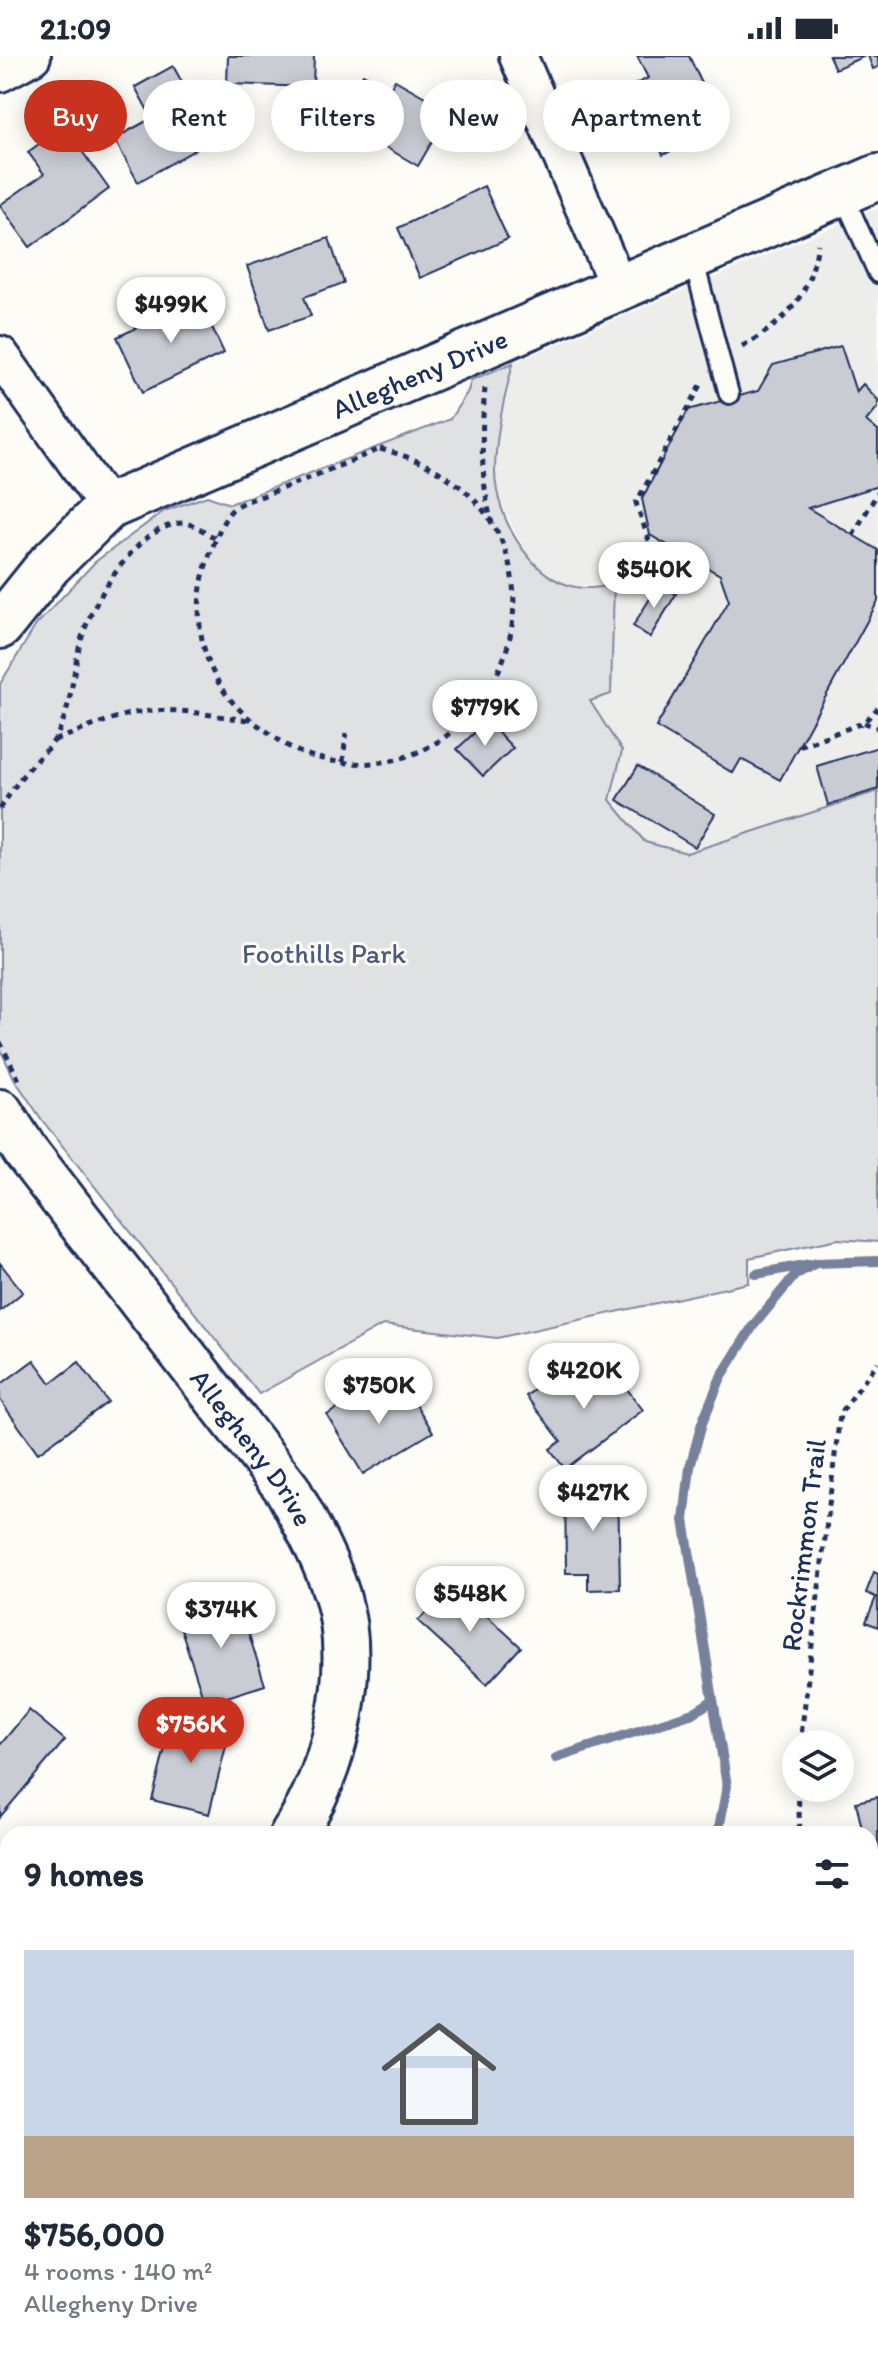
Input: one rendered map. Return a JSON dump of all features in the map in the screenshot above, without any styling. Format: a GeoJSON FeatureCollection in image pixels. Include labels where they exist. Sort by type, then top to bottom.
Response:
{"type":"FeatureCollection","features":[{"type":"Feature","properties":{"kind":"street"},"geometry":{"type":"LineString","coordinates":[[0,73],[32,56]]}},
{"type":"Feature","properties":{"kind":"street"},"geometry":{"type":"LineString","coordinates":[[518,56],[620,290]]}},
{"type":"Feature","properties":{"kind":"street","name":"Allegheny Drive"},"geometry":{"type":"LineString","coordinates":[[0,626],[49,565],[108,507],[860,185]]}},
{"type":"Feature","properties":{"kind":"street"},"geometry":{"type":"LineString","coordinates":[[0,355],[108,507]]}},
{"type":"Feature","properties":{"kind":"street","name":"Allegheny Drive"},"geometry":{"type":"LineString","coordinates":[[0,1112],[26,1152],[288,1490],[320,1551],[338,1598],[344,1645],[343,1697],[330,1760],[308,1812],[298,1826]]}},
{"type":"Feature","properties":{"kind":"lane"},"geometry":{"type":"LineString","coordinates":[[860,185],[878,273]]}},
{"type":"Feature","properties":{"kind":"lane"},"geometry":{"type":"LineString","coordinates":[[693,258],[729,394]]}},
{"type":"Feature","properties":{"kind":"path"},"geometry":{"type":"LineString","coordinates":[[485,382],[480,449],[483,487],[493,528]]}},
{"type":"Feature","properties":{"kind":"path"},"geometry":{"type":"LineString","coordinates":[[380,449],[409,456],[448,476],[473,500],[493,528],[509,562],[513,587],[512,639],[496,683],[462,721],[431,745],[400,757],[343,762],[299,752],[250,720],[218,682],[205,656],[197,595],[216,538],[233,509],[380,449]]}},
{"type":"Feature","properties":{"kind":"path"},"geometry":{"type":"LineString","coordinates":[[853,535],[878,492]]}},
{"type":"Feature","properties":{"kind":"path"},"geometry":{"type":"LineString","coordinates":[[0,809],[25,773],[55,740],[72,692],[82,638],[100,596],[122,565],[143,541],[167,526],[185,522],[216,538]]}},
{"type":"Feature","properties":{"kind":"path"},"geometry":{"type":"LineString","coordinates":[[799,746],[863,723],[878,708]]}},
{"type":"Feature","properties":{"kind":"path"},"geometry":{"type":"LineString","coordinates":[[55,740],[120,716],[148,711],[184,711],[250,720]]}},
{"type":"Feature","properties":{"kind":"path"},"geometry":{"type":"LineString","coordinates":[[462,721],[471,730]]}},
{"type":"Feature","properties":{"kind":"path"},"geometry":{"type":"LineString","coordinates":[[863,723],[878,728]]}},
{"type":"Feature","properties":{"kind":"path"},"geometry":{"type":"LineString","coordinates":[[343,762],[346,733]]}},
{"type":"Feature","properties":{"kind":"path","name":"Rockrimmon Trail"},"geometry":{"type":"LineString","coordinates":[[802,1730],[840,1414],[878,1362]]}},
{"type":"Feature","properties":{"kind":"path"},"geometry":{"type":"LineString","coordinates":[[799,1802],[800,1826]]}},
{"type":"Feature","properties":{"kind":"shaded area"},"geometry":{"type":"Polygon","coordinates":[[[878,208],[878,791],[687,853],[645,842],[610,800],[622,751],[589,701],[611,693],[614,585],[570,586],[545,573],[526,553],[501,504],[495,478],[496,446],[513,363],[878,208]]]}},
{"type":"Feature","properties":{"kind":"green space","name":"Foothills Park"},"geometry":{"type":"Polygon","coordinates":[[[513,363],[495,459],[501,507],[528,556],[555,579],[582,588],[614,585],[611,694],[590,701],[622,751],[610,800],[645,842],[687,853],[878,791],[878,1242],[838,1239],[749,1258],[749,1283],[497,1338],[383,1325],[259,1394],[42,1120],[15,1080],[0,1049],[0,684],[36,625],[95,562],[164,511],[207,496],[230,504],[450,419],[468,391],[471,380],[513,363]]]}},
{"type":"Feature","properties":{"kind":"building"},"geometry":{"type":"Polygon","coordinates":[[[228,56],[314,56],[313,80],[271,80],[271,86],[255,85],[255,80],[227,80],[228,56]]]}},
{"type":"Feature","properties":{"kind":"building"},"geometry":{"type":"Polygon","coordinates":[[[637,56],[689,56],[700,80],[644,80],[648,78],[637,56]]]}},
{"type":"Feature","properties":{"kind":"building"},"geometry":{"type":"Polygon","coordinates":[[[829,56],[865,56],[835,69],[829,56]]]}},
{"type":"Feature","properties":{"kind":"building"},"geometry":{"type":"Polygon","coordinates":[[[868,56],[878,56],[878,67],[873,69],[868,56]]]}},
{"type":"Feature","properties":{"kind":"building"},"geometry":{"type":"Polygon","coordinates":[[[173,66],[181,80],[148,80],[173,66]]]}},
{"type":"Feature","properties":{"kind":"building"},"geometry":{"type":"Polygon","coordinates":[[[363,74],[374,80],[360,80],[363,74]]]}},
{"type":"Feature","properties":{"kind":"building"},"geometry":{"type":"Polygon","coordinates":[[[143,83],[143,102],[135,87],[143,83]]]}},
{"type":"Feature","properties":{"kind":"building"},"geometry":{"type":"Polygon","coordinates":[[[404,85],[420,94],[420,152],[426,152],[418,166],[394,152],[404,152],[404,85]]]}},
{"type":"Feature","properties":{"kind":"building"},"geometry":{"type":"Polygon","coordinates":[[[143,123],[143,152],[191,152],[138,182],[121,152],[127,152],[127,132],[143,123]]]}},
{"type":"Feature","properties":{"kind":"building"},"geometry":{"type":"Polygon","coordinates":[[[28,152],[83,152],[109,189],[30,247],[0,205],[44,174],[28,152]]]}},
{"type":"Feature","properties":{"kind":"building"},"geometry":{"type":"Polygon","coordinates":[[[484,186],[508,239],[420,278],[398,228],[484,186]]]}},
{"type":"Feature","properties":{"kind":"building"},"geometry":{"type":"Polygon","coordinates":[[[329,238],[344,283],[304,297],[311,316],[269,330],[247,266],[329,238]]]}},
{"type":"Feature","properties":{"kind":"building"},"geometry":{"type":"Polygon","coordinates":[[[199,299],[224,353],[143,392],[117,337],[199,299]]]}},
{"type":"Feature","properties":{"kind":"building"},"geometry":{"type":"Polygon","coordinates":[[[841,346],[856,392],[863,384],[878,400],[878,407],[866,421],[878,431],[878,486],[808,508],[878,550],[878,601],[780,780],[741,759],[733,773],[656,727],[729,601],[720,575],[650,535],[642,499],[688,410],[758,391],[773,365],[841,346]]]}},
{"type":"Feature","properties":{"kind":"building"},"geometry":{"type":"Polygon","coordinates":[[[659,584],[676,594],[650,637],[633,626],[659,584]]]}},
{"type":"Feature","properties":{"kind":"building"},"geometry":{"type":"Polygon","coordinates":[[[487,721],[513,748],[483,776],[457,749],[487,721]]]}},
{"type":"Feature","properties":{"kind":"building"},"geometry":{"type":"Polygon","coordinates":[[[878,747],[878,789],[828,805],[817,766],[878,747]]]}},
{"type":"Feature","properties":{"kind":"building"},"geometry":{"type":"Polygon","coordinates":[[[638,766],[715,814],[695,847],[617,800],[638,766]]]}},
{"type":"Feature","properties":{"kind":"building"},"geometry":{"type":"Polygon","coordinates":[[[0,1263],[23,1292],[0,1311],[0,1263]]]}},
{"type":"Feature","properties":{"kind":"building"},"geometry":{"type":"Polygon","coordinates":[[[34,1360],[51,1383],[79,1362],[108,1402],[38,1453],[0,1400],[0,1385],[34,1360]]]}},
{"type":"Feature","properties":{"kind":"building"},"geometry":{"type":"Polygon","coordinates":[[[607,1363],[643,1410],[565,1469],[550,1449],[561,1441],[526,1396],[558,1372],[571,1390],[607,1363]]]}},
{"type":"Feature","properties":{"kind":"building"},"geometry":{"type":"Polygon","coordinates":[[[379,1382],[388,1397],[405,1387],[433,1432],[363,1474],[327,1415],[379,1382]]]}},
{"type":"Feature","properties":{"kind":"building"},"geometry":{"type":"Polygon","coordinates":[[[618,1482],[620,1589],[588,1590],[588,1573],[566,1573],[565,1484],[618,1482]]]}},
{"type":"Feature","properties":{"kind":"building"},"geometry":{"type":"Polygon","coordinates":[[[874,1572],[878,1574],[878,1627],[866,1622],[876,1597],[866,1593],[874,1572]]]}},
{"type":"Feature","properties":{"kind":"building"},"geometry":{"type":"Polygon","coordinates":[[[452,1584],[521,1647],[487,1684],[418,1621],[452,1584]]]}},
{"type":"Feature","properties":{"kind":"building"},"geometry":{"type":"Polygon","coordinates":[[[237,1597],[265,1685],[205,1704],[177,1616],[237,1597]]]}},
{"type":"Feature","properties":{"kind":"building"},"geometry":{"type":"Polygon","coordinates":[[[29,1710],[65,1740],[0,1817],[0,1745],[29,1710]]]}},
{"type":"Feature","properties":{"kind":"building"},"geometry":{"type":"Polygon","coordinates":[[[173,1716],[230,1730],[209,1814],[152,1800],[173,1716]]]}},
{"type":"Feature","properties":{"kind":"building"},"geometry":{"type":"Polygon","coordinates":[[[878,1797],[878,1826],[861,1826],[856,1802],[878,1797]]]}},
{"type":"Feature","properties":{"kind":"waterway"},"geometry":{"type":"LineString","coordinates":[[720,1826],[727,1786],[684,1520],[690,1467],[702,1423],[721,1377],[753,1326],[795,1275],[816,1263],[878,1261]]}},
{"type":"Feature","properties":{"kind":"waterway"},"geometry":{"type":"LineString","coordinates":[[756,1274],[810,1264]]}},
{"type":"Feature","properties":{"kind":"waterway"},"geometry":{"type":"LineString","coordinates":[[556,1758],[693,1713],[712,1701]]}}]}
